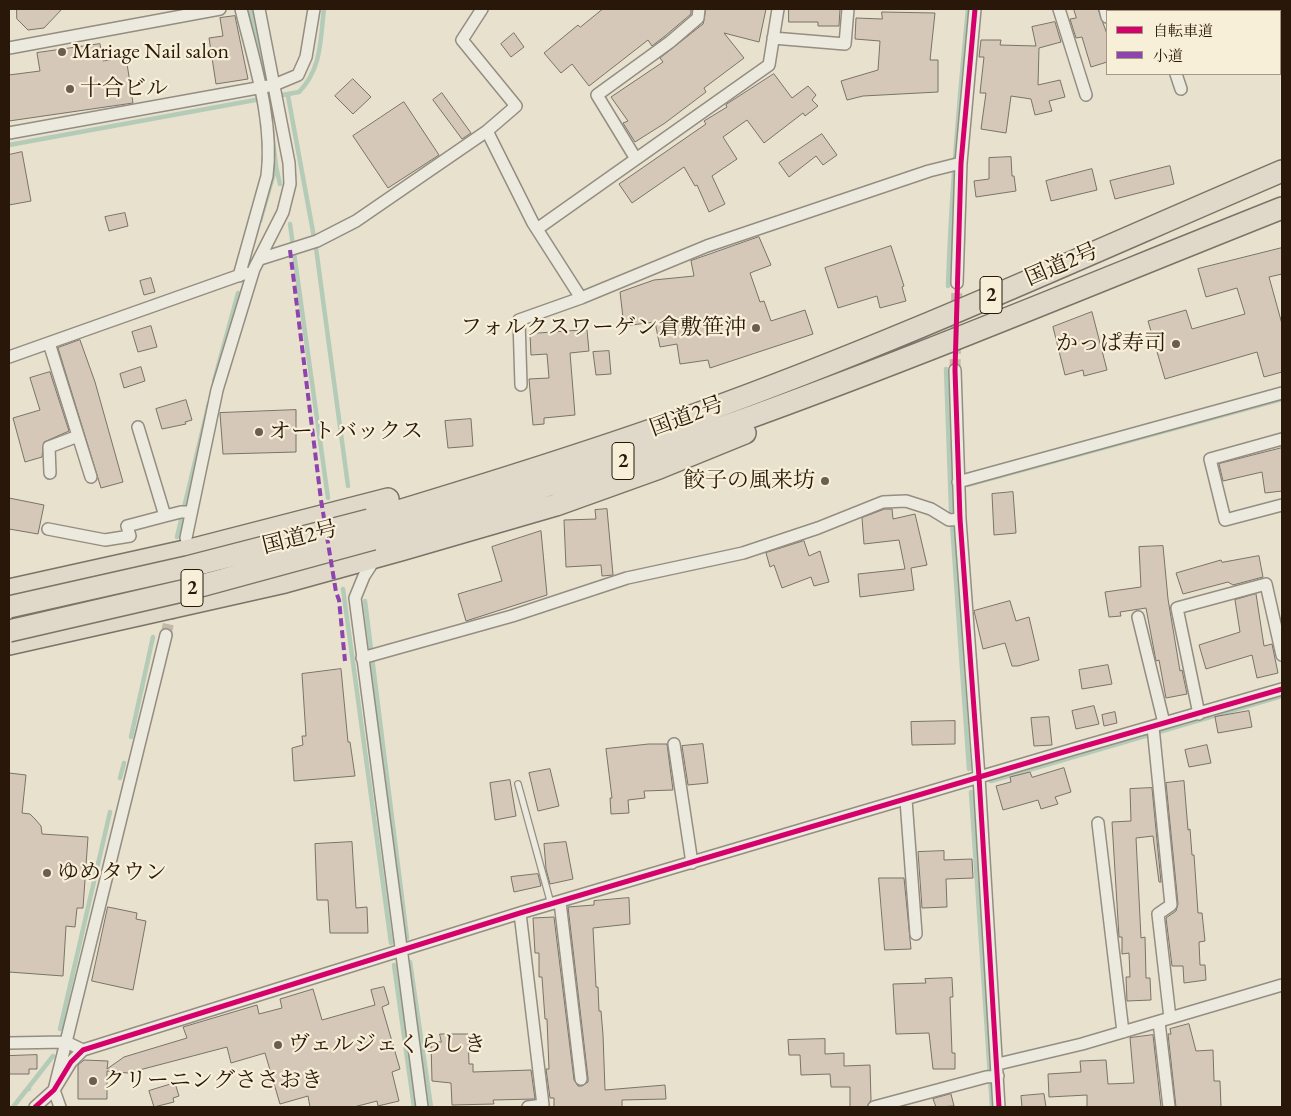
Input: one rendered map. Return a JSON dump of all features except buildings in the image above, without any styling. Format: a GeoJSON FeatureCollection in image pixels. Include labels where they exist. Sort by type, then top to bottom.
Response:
{"type":"FeatureCollection","features":[{"type":"Feature","properties":{"kind":"highway","name":"国道2号"},"geometry":{"type":"LineString","coordinates":[[9,607],[186,566],[373,538],[550,465],[698,414],[886,340],[1282,171]]}},
{"type":"Feature","properties":{"kind":"highway","name":"国道2号"},"geometry":{"type":"LineString","coordinates":[[9,631],[182,591],[373,538],[564,481],[713,430],[870,372],[1282,208]]}},
{"type":"Feature","properties":{"kind":"highway"},"geometry":{"type":"LineString","coordinates":[[9,590],[194,549],[366,506],[660,415],[698,414]]}},
{"type":"Feature","properties":{"kind":"highway"},"geometry":{"type":"LineString","coordinates":[[9,644],[285,582],[373,538]]}},
{"type":"Feature","properties":{"kind":"street"},"geometry":{"type":"LineString","coordinates":[[9,48],[220,9]]}},
{"type":"Feature","properties":{"kind":"street"},"geometry":{"type":"LineString","coordinates":[[186,538],[187,512],[217,390],[254,270],[283,212],[290,184],[289,163],[262,97],[241,9]]}},
{"type":"Feature","properties":{"kind":"street"},"geometry":{"type":"LineString","coordinates":[[239,276],[267,176],[276,94],[259,9]]}},
{"type":"Feature","properties":{"kind":"street"},"geometry":{"type":"LineString","coordinates":[[9,133],[276,94],[298,75],[306,57],[314,9]]}},
{"type":"Feature","properties":{"kind":"street"},"geometry":{"type":"LineString","coordinates":[[260,259],[315,242],[356,221],[487,131],[516,106],[462,40],[482,9]]}},
{"type":"Feature","properties":{"kind":"street"},"geometry":{"type":"LineString","coordinates":[[636,159],[597,95],[670,42],[698,18],[699,9]]}},
{"type":"Feature","properties":{"kind":"street"},"geometry":{"type":"LineString","coordinates":[[537,229],[769,66],[778,9]]}},
{"type":"Feature","properties":{"kind":"street"},"geometry":{"type":"LineString","coordinates":[[773,38],[845,44],[848,9]]}},
{"type":"Feature","properties":{"kind":"street"},"geometry":{"type":"LineString","coordinates":[[957,283],[955,164],[975,9]]}},
{"type":"Feature","properties":{"kind":"street"},"geometry":{"type":"LineString","coordinates":[[1059,9],[1086,95]]}},
{"type":"Feature","properties":{"kind":"street"},"geometry":{"type":"LineString","coordinates":[[1176,75],[1181,89]]}},
{"type":"Feature","properties":{"kind":"street"},"geometry":{"type":"LineString","coordinates":[[487,131],[537,229],[581,298]]}},
{"type":"Feature","properties":{"kind":"street"},"geometry":{"type":"LineString","coordinates":[[521,385],[519,320],[581,298],[706,246],[955,164]]}},
{"type":"Feature","properties":{"kind":"street"},"geometry":{"type":"LineString","coordinates":[[9,357],[254,270]]}},
{"type":"Feature","properties":{"kind":"street"},"geometry":{"type":"LineString","coordinates":[[49,343],[91,477]]}},
{"type":"Feature","properties":{"kind":"street"},"geometry":{"type":"LineString","coordinates":[[955,370],[958,482],[955,520],[979,777],[984,885],[998,1064],[993,1077],[999,1107]]}},
{"type":"Feature","properties":{"kind":"street"},"geometry":{"type":"LineString","coordinates":[[958,482],[1282,393]]}},
{"type":"Feature","properties":{"kind":"street"},"geometry":{"type":"LineString","coordinates":[[138,427],[165,516]]}},
{"type":"Feature","properties":{"kind":"street"},"geometry":{"type":"LineString","coordinates":[[50,473],[49,447],[78,436]]}},
{"type":"Feature","properties":{"kind":"street"},"geometry":{"type":"LineString","coordinates":[[1282,439],[1210,459],[1225,520],[1282,505]]}},
{"type":"Feature","properties":{"kind":"street"},"geometry":{"type":"LineString","coordinates":[[368,657],[512,616],[627,578],[743,553],[818,528],[884,502],[906,501],[931,508],[955,520]]}},
{"type":"Feature","properties":{"kind":"street"},"geometry":{"type":"LineString","coordinates":[[48,529],[105,540],[130,536],[127,526],[187,512]]}},
{"type":"Feature","properties":{"kind":"street"},"geometry":{"type":"LineString","coordinates":[[373,538],[364,576],[355,598],[368,657],[400,951],[422,1107]]}},
{"type":"Feature","properties":{"kind":"street"},"geometry":{"type":"LineString","coordinates":[[1198,714],[1177,608],[1266,584],[1282,655]]}},
{"type":"Feature","properties":{"kind":"street"},"geometry":{"type":"LineString","coordinates":[[1138,617],[1157,730],[1171,905],[1158,914],[1169,1107]]}},
{"type":"Feature","properties":{"kind":"street"},"geometry":{"type":"LineString","coordinates":[[60,1107],[54,1090],[166,635]]}},
{"type":"Feature","properties":{"kind":"street"},"geometry":{"type":"LineString","coordinates":[[35,1107],[54,1090],[71,1062],[84,1050],[520,913],[979,777],[1157,730],[1198,714],[1282,689]]}},
{"type":"Feature","properties":{"kind":"street"},"geometry":{"type":"LineString","coordinates":[[674,744],[692,863]]}},
{"type":"Feature","properties":{"kind":"street"},"geometry":{"type":"LineString","coordinates":[[906,800],[916,934]]}},
{"type":"Feature","properties":{"kind":"street"},"geometry":{"type":"LineString","coordinates":[[1098,823],[1123,1032]]}},
{"type":"Feature","properties":{"kind":"street"},"geometry":{"type":"LineString","coordinates":[[556,903],[581,1079]]}},
{"type":"Feature","properties":{"kind":"street"},"geometry":{"type":"LineString","coordinates":[[520,913],[543,1105],[528,1107]]}},
{"type":"Feature","properties":{"kind":"street"},"geometry":{"type":"LineString","coordinates":[[998,1064],[1063,1049],[1282,985]]}},
{"type":"Feature","properties":{"kind":"street"},"geometry":{"type":"LineString","coordinates":[[9,1043],[66,1042],[84,1050]]}},
{"type":"Feature","properties":{"kind":"street"},"geometry":{"type":"LineString","coordinates":[[874,1107],[993,1077]]}},
{"type":"Feature","properties":{"kind":"lane"},"geometry":{"type":"LineString","coordinates":[[518,784],[556,903]]}},
{"type":"Feature","properties":{"kind":"waterway"},"geometry":{"type":"LineString","coordinates":[[250,9],[262,69]]}},
{"type":"Feature","properties":{"kind":"waterway"},"geometry":{"type":"LineString","coordinates":[[9,145],[299,92],[307,83],[316,64],[319,54],[324,9]]}},
{"type":"Feature","properties":{"kind":"waterway"},"geometry":{"type":"LineString","coordinates":[[948,286],[951,216],[968,9]]}},
{"type":"Feature","properties":{"kind":"waterway"},"geometry":{"type":"LineString","coordinates":[[288,96],[316,248],[348,486]]}},
{"type":"Feature","properties":{"kind":"waterway"},"geometry":{"type":"LineString","coordinates":[[260,221],[276,166],[273,141]]}},
{"type":"Feature","properties":{"kind":"waterway"},"geometry":{"type":"LineString","coordinates":[[276,167],[280,184]]}},
{"type":"Feature","properties":{"kind":"waterway"},"geometry":{"type":"LineString","coordinates":[[290,224],[328,498]]}},
{"type":"Feature","properties":{"kind":"waterway"},"geometry":{"type":"LineString","coordinates":[[214,381],[238,293]]}},
{"type":"Feature","properties":{"kind":"waterway"},"geometry":{"type":"LineString","coordinates":[[946,369],[951,509],[969,769]]}},
{"type":"Feature","properties":{"kind":"waterway"},"geometry":{"type":"LineString","coordinates":[[967,485],[1282,399]]}},
{"type":"Feature","properties":{"kind":"waterway"},"geometry":{"type":"LineString","coordinates":[[177,537],[209,403]]}},
{"type":"Feature","properties":{"kind":"waterway"},"geometry":{"type":"LineString","coordinates":[[343,589],[391,943]]}},
{"type":"Feature","properties":{"kind":"waterway"},"geometry":{"type":"LineString","coordinates":[[365,601],[407,938]]}},
{"type":"Feature","properties":{"kind":"waterway"},"geometry":{"type":"LineString","coordinates":[[131,737],[153,637]]}},
{"type":"Feature","properties":{"kind":"waterway"},"geometry":{"type":"LineString","coordinates":[[991,781],[1282,696]]}},
{"type":"Feature","properties":{"kind":"waterway"},"geometry":{"type":"LineString","coordinates":[[120,778],[124,763]]}},
{"type":"Feature","properties":{"kind":"waterway"},"geometry":{"type":"LineString","coordinates":[[971,792],[992,1107]]}},
{"type":"Feature","properties":{"kind":"waterway"},"geometry":{"type":"LineString","coordinates":[[60,1029],[110,812]]}},
{"type":"Feature","properties":{"kind":"waterway"},"geometry":{"type":"LineString","coordinates":[[410,962],[431,1107]]}},
{"type":"Feature","properties":{"kind":"waterway"},"geometry":{"type":"LineString","coordinates":[[394,965],[414,1107]]}},
{"type":"Feature","properties":{"kind":"waterway"},"geometry":{"type":"LineString","coordinates":[[29,1089],[53,1056]]}},
{"type":"Feature","properties":{"kind":"waterway"},"geometry":{"type":"LineString","coordinates":[[13,1107],[28,1088]]}},
{"type":"Feature","properties":{"kind":"tunnel"},"geometry":{"type":"LineString","coordinates":[[955,370],[957,283]]}},
{"type":"Feature","properties":{"kind":"tunnel"},"geometry":{"type":"LineString","coordinates":[[166,635],[172,606]]}},
{"type":"Feature","properties":{"kind":"marked path"},"geometry":{"type":"LineString","coordinates":[[290,250],[321,500],[336,592],[339,600],[345,661]]}},
{"type":"Feature","properties":{"kind":"cycle path"},"geometry":{"type":"LineString","coordinates":[[975,9],[961,163],[955,370],[960,519],[979,777],[999,1107]]}},
{"type":"Feature","properties":{"kind":"cycle path"},"geometry":{"type":"LineString","coordinates":[[35,1107],[54,1090],[71,1062],[83,1050],[520,913],[1282,689]]}},
{"type":"Feature","properties":{"kind":"place","name":"Mariage Nail salon"},"geometry":{"type":"Point","coordinates":[62,52]}},
{"type":"Feature","properties":{"kind":"place","name":"十合ビル"},"geometry":{"type":"Point","coordinates":[70,89]}},
{"type":"Feature","properties":{"kind":"place","name":"フォルクスワーゲン倉敷笹沖"},"geometry":{"type":"Point","coordinates":[756,328]}},
{"type":"Feature","properties":{"kind":"place","name":"かっぱ寿司"},"geometry":{"type":"Point","coordinates":[1176,344]}},
{"type":"Feature","properties":{"kind":"place","name":"オートバックス"},"geometry":{"type":"Point","coordinates":[259,432]}},
{"type":"Feature","properties":{"kind":"place","name":"餃子の風来坊"},"geometry":{"type":"Point","coordinates":[825,481]}},
{"type":"Feature","properties":{"kind":"place","name":"ゆめタウン"},"geometry":{"type":"Point","coordinates":[47,873]}},
{"type":"Feature","properties":{"kind":"place","name":"ヴェルジェくらしき"},"geometry":{"type":"Point","coordinates":[278,1045]}},
{"type":"Feature","properties":{"kind":"place","name":"クリーニングささおき"},"geometry":{"type":"Point","coordinates":[93,1081]}}]}
